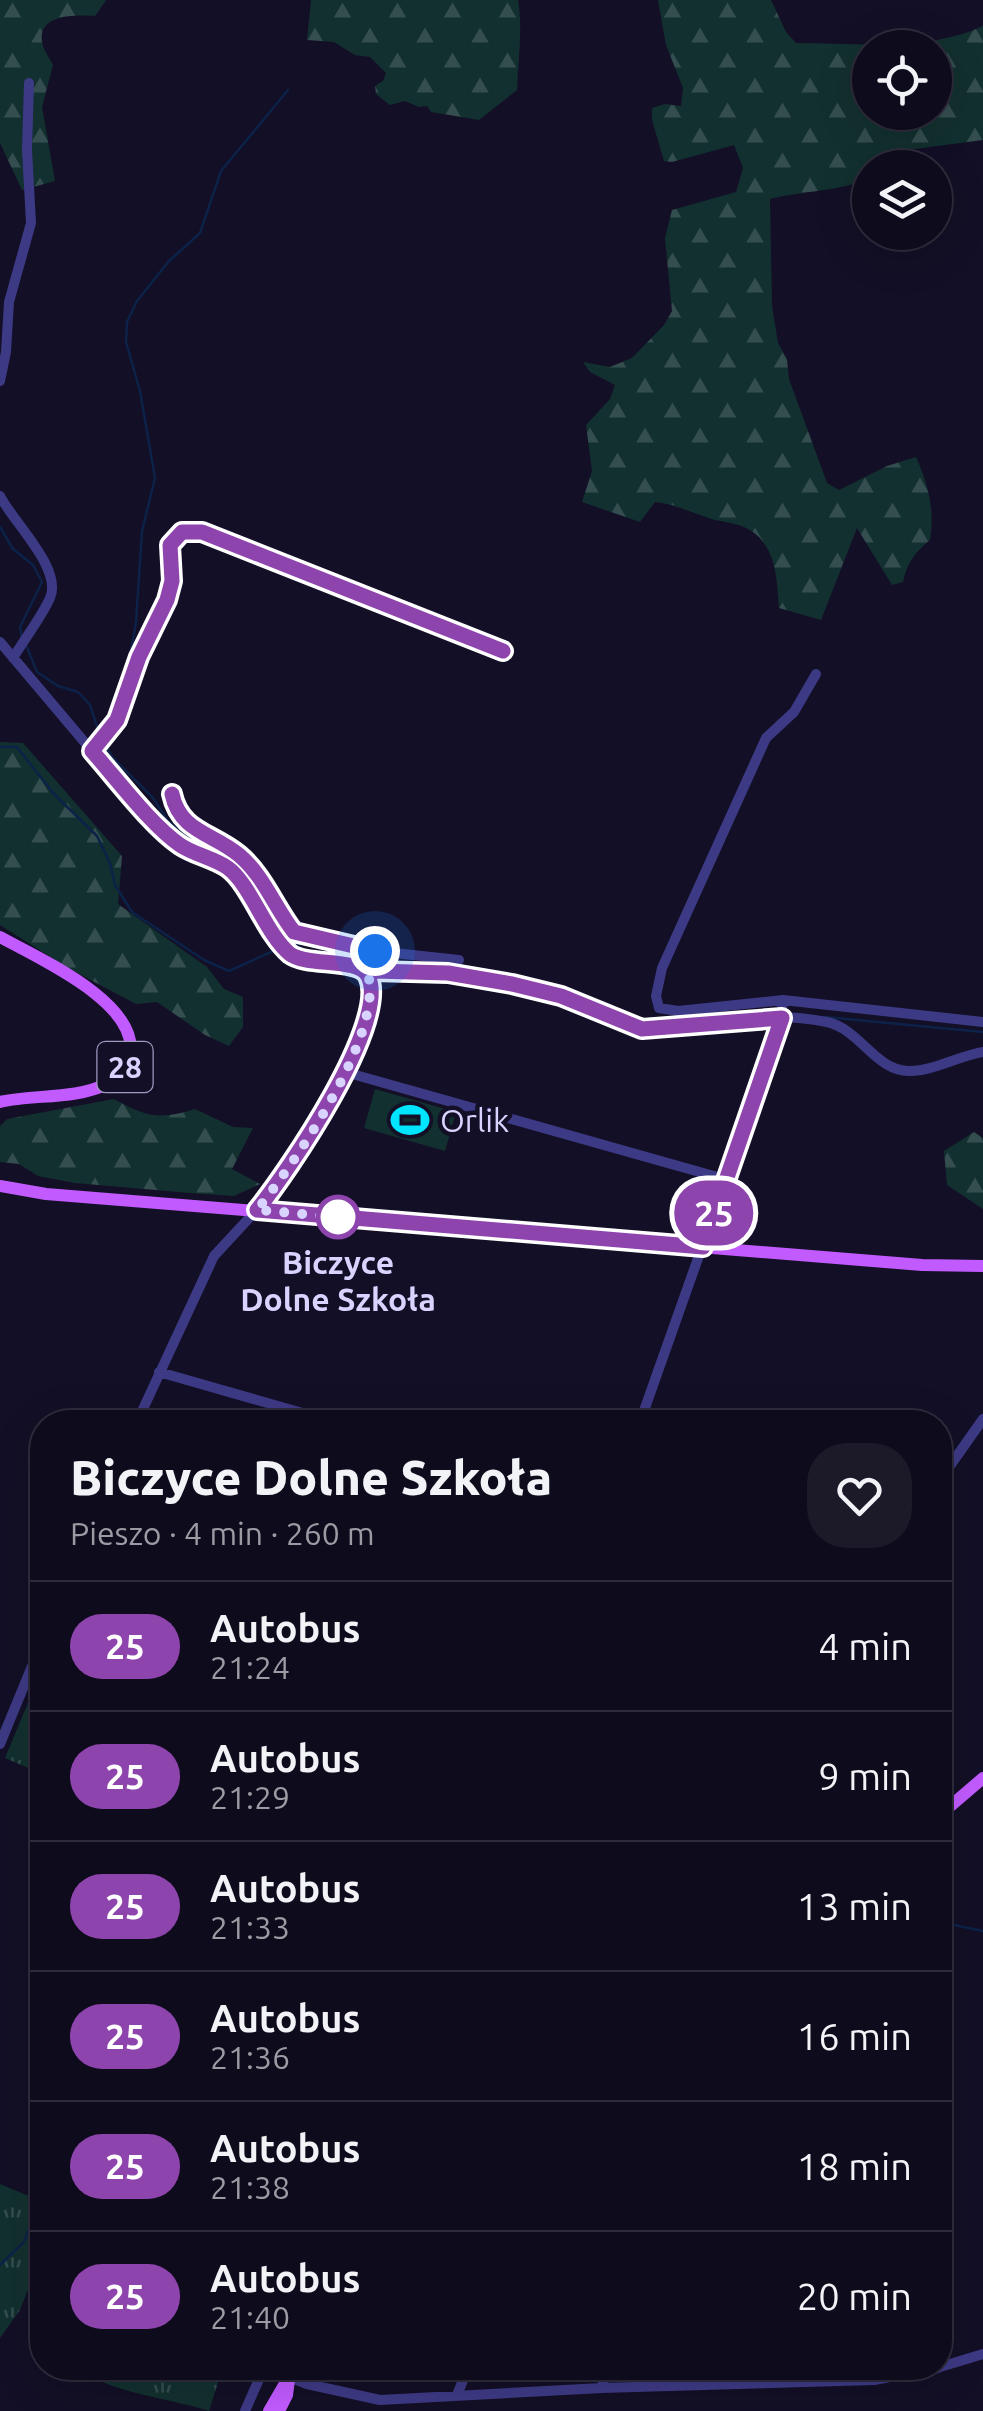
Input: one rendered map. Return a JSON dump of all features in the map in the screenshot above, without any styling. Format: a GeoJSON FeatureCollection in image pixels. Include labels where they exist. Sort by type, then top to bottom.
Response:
{"type":"FeatureCollection","features":[{"type":"Feature","properties":{"kind":"main road","name":"28"},"geometry":{"type":"LineString","coordinates":[[0,937],[99,996],[122,1017],[130,1039],[127,1064],[114,1079],[98,1088],[0,1102]]}},
{"type":"Feature","properties":{"kind":"main road"},"geometry":{"type":"LineString","coordinates":[[0,1186],[46,1194],[938,1266],[982,1266]]}},
{"type":"Feature","properties":{"kind":"main road"},"geometry":{"type":"LineString","coordinates":[[952,1805],[983,1778]]}},
{"type":"Feature","properties":{"kind":"main road"},"geometry":{"type":"LineString","coordinates":[[268,2411],[286,2380]]}},
{"type":"Feature","properties":{"kind":"main road"},"geometry":{"type":"LineString","coordinates":[[279,2411],[289,2380]]}},
{"type":"Feature","properties":{"kind":"street"},"geometry":{"type":"LineString","coordinates":[[0,381],[9,302],[31,223],[29,83]]}},
{"type":"Feature","properties":{"kind":"street"},"geometry":{"type":"LineString","coordinates":[[0,496],[53,580],[52,596],[13,658]]}},
{"type":"Feature","properties":{"kind":"street"},"geometry":{"type":"LineString","coordinates":[[96,746],[117,720],[139,657],[167,600],[172,581],[170,545],[182,532],[202,532],[503,651]]}},
{"type":"Feature","properties":{"kind":"street"},"geometry":{"type":"LineString","coordinates":[[0,642],[180,844],[230,869],[281,945],[295,958],[362,969],[373,964],[459,960]]}},
{"type":"Feature","properties":{"kind":"street"},"geometry":{"type":"LineString","coordinates":[[816,674],[794,712],[766,738],[662,968],[656,996],[659,1008],[678,1012],[783,1000],[983,1022]]}},
{"type":"Feature","properties":{"kind":"street"},"geometry":{"type":"LineString","coordinates":[[172,794],[175,808],[186,824],[239,854],[294,932],[373,964],[512,984],[561,996],[642,1029],[782,1018],[841,1026],[885,1063],[911,1072],[983,1052]]}},
{"type":"Feature","properties":{"kind":"street"},"geometry":{"type":"LineString","coordinates":[[230,869],[239,854]]}},
{"type":"Feature","properties":{"kind":"street"},"geometry":{"type":"LineString","coordinates":[[142,1410],[214,1256],[257,1210],[320,1120],[366,1021],[373,964]]}},
{"type":"Feature","properties":{"kind":"street"},"geometry":{"type":"LineString","coordinates":[[644,1410],[728,1180],[782,1018],[783,1000]]}},
{"type":"Feature","properties":{"kind":"street"},"geometry":{"type":"LineString","coordinates":[[344,1072],[728,1180]]}},
{"type":"Feature","properties":{"kind":"street"},"geometry":{"type":"LineString","coordinates":[[159,1372],[292,1410]]}},
{"type":"Feature","properties":{"kind":"street"},"geometry":{"type":"LineString","coordinates":[[952,1463],[983,1419]]}},
{"type":"Feature","properties":{"kind":"street"},"geometry":{"type":"LineString","coordinates":[[0,1744],[30,1671]]}},
{"type":"Feature","properties":{"kind":"street"},"geometry":{"type":"LineString","coordinates":[[952,2363],[983,2354]]}},
{"type":"Feature","properties":{"kind":"street"},"geometry":{"type":"LineString","coordinates":[[244,2411],[258,2380]]}},
{"type":"Feature","properties":{"kind":"street"},"geometry":{"type":"LineString","coordinates":[[302,2380],[380,2400],[602,2388],[874,2380]]}},
{"type":"Feature","properties":{"kind":"street"},"geometry":{"type":"LineString","coordinates":[[456,2395],[463,2380]]}},
{"type":"Feature","properties":{"kind":"street"},"geometry":{"type":"LineString","coordinates":[[602,2388],[604,2380]]}},
{"type":"Feature","properties":{"kind":"green space"},"geometry":{"type":"Polygon","coordinates":[[[0,0],[106,0],[95,16],[60,18],[42,33],[53,65],[42,107],[55,181],[22,190],[0,143],[0,0]]]}},
{"type":"Feature","properties":{"kind":"green space"},"geometry":{"type":"Polygon","coordinates":[[[311,0],[518,0],[517,90],[479,120],[431,112],[427,106],[405,101],[390,105],[376,94],[375,86],[386,73],[370,57],[355,55],[334,42],[307,40],[311,0]]]}},
{"type":"Feature","properties":{"kind":"green space"},"geometry":{"type":"Polygon","coordinates":[[[658,0],[771,0],[786,32],[796,43],[852,44],[852,130],[952,130],[952,37],[983,26],[983,140],[907,150],[852,150],[852,184],[770,199],[772,306],[778,343],[787,359],[789,379],[827,483],[839,490],[887,466],[916,457],[931,508],[930,540],[912,558],[903,582],[892,585],[857,528],[821,620],[779,608],[769,551],[755,533],[744,527],[662,503],[655,502],[640,522],[582,502],[592,471],[586,425],[610,399],[615,385],[590,372],[583,362],[610,367],[632,358],[664,325],[672,311],[665,238],[672,210],[736,192],[743,168],[734,145],[664,161],[652,108],[665,104],[681,106],[683,88],[666,45],[658,0]]]}},
{"type":"Feature","properties":{"kind":"green space"},"geometry":{"type":"Polygon","coordinates":[[[0,742],[23,743],[122,856],[118,904],[207,967],[224,989],[243,997],[243,1027],[229,1046],[205,1035],[157,1002],[136,1004],[68,968],[0,925],[0,742]]]}},
{"type":"Feature","properties":{"kind":"green space","name":"Orlik"},"geometry":{"type":"Polygon","coordinates":[[[375,1089],[456,1112],[445,1151],[364,1128],[375,1089]]]}},
{"type":"Feature","properties":{"kind":"green space"},"geometry":{"type":"Polygon","coordinates":[[[114,1099],[153,1115],[195,1109],[233,1127],[253,1128],[232,1169],[260,1184],[234,1196],[190,1193],[75,1183],[38,1176],[19,1164],[0,1162],[0,1126],[7,1119],[114,1099]]]}},
{"type":"Feature","properties":{"kind":"green space"},"geometry":{"type":"Polygon","coordinates":[[[974,1132],[983,1138],[983,1209],[947,1185],[944,1151],[974,1132]]]}},
{"type":"Feature","properties":{"kind":"green space"},"geometry":{"type":"Polygon","coordinates":[[[27,1705],[30,1769],[5,1758],[27,1705]]]}},
{"type":"Feature","properties":{"kind":"green space"},"geometry":{"type":"Polygon","coordinates":[[[0,2184],[30,2196],[30,2285],[20,2310],[0,2338],[0,2184]]]}},
{"type":"Feature","properties":{"kind":"green space"},"geometry":{"type":"Polygon","coordinates":[[[99,2380],[219,2380],[209,2411],[99,2380]]]}},
{"type":"Feature","properties":{"kind":"waterway"},"geometry":{"type":"LineString","coordinates":[[126,681],[136,622],[142,531],[155,478],[140,391],[126,342],[127,322],[137,301],[169,261],[200,233],[221,171],[288,90]]}},
{"type":"Feature","properties":{"kind":"waterway"},"geometry":{"type":"LineString","coordinates":[[0,527],[13,549],[33,565],[42,582],[20,627],[22,638]]}},
{"type":"Feature","properties":{"kind":"waterway"},"geometry":{"type":"LineString","coordinates":[[26,645],[37,672],[58,686],[78,692],[90,705],[100,736]]}},
{"type":"Feature","properties":{"kind":"waterway"},"geometry":{"type":"LineString","coordinates":[[104,743],[168,821],[240,868],[286,935],[300,947]]}},
{"type":"Feature","properties":{"kind":"waterway"},"geometry":{"type":"LineString","coordinates":[[0,747],[17,747],[53,793],[97,836],[115,885],[132,912],[204,960],[229,971],[280,948]]}},
{"type":"Feature","properties":{"kind":"waterway"},"geometry":{"type":"LineString","coordinates":[[288,947],[390,966],[458,971]]}},
{"type":"Feature","properties":{"kind":"waterway"},"geometry":{"type":"LineString","coordinates":[[545,986],[575,996]]}},
{"type":"Feature","properties":{"kind":"waterway"},"geometry":{"type":"LineString","coordinates":[[586,1002],[615,1015]]}},
{"type":"Feature","properties":{"kind":"waterway"},"geometry":{"type":"LineString","coordinates":[[666,1025],[772,1012]]}},
{"type":"Feature","properties":{"kind":"waterway"},"geometry":{"type":"LineString","coordinates":[[825,1017],[983,1032]]}},
{"type":"Feature","properties":{"kind":"waterway"},"geometry":{"type":"LineString","coordinates":[[952,1925],[983,1931]]}},
{"type":"Feature","properties":{"kind":"waterway"},"geometry":{"type":"LineString","coordinates":[[0,2265],[24,2242],[30,2227]]}},
{"type":"Feature","properties":{"kind":"bus line","name":"25"},"geometry":{"type":"LineString","coordinates":[[172,794],[175,808],[186,824],[239,854],[294,932],[375,951],[374,971],[448,973],[512,984],[561,996],[642,1029],[668,1030],[726,1020],[782,1018],[703,1247],[257,1210],[320,1120],[346,1069],[366,1021],[368,974],[347,965],[295,958],[279,942],[230,869],[180,844],[92,751],[117,720],[139,657],[167,600],[172,581],[170,545],[182,532],[202,532],[503,651]]}},
{"type":"Feature","properties":{"kind":"place","name":"Orlik"},"geometry":{"type":"Point","coordinates":[410,1120]}},
{"type":"Feature","properties":{"kind":"place","name":"Biczyce Dolne Szkoła"},"geometry":{"type":"Point","coordinates":[338,1217]}},
{"type":"Feature","properties":{"kind":"route"},"geometry":{"type":"LineString","coordinates":[[338,1217],[257,1210],[320,1120],[346,1069],[366,1021],[368,974],[374,971],[375,951]]}}]}
